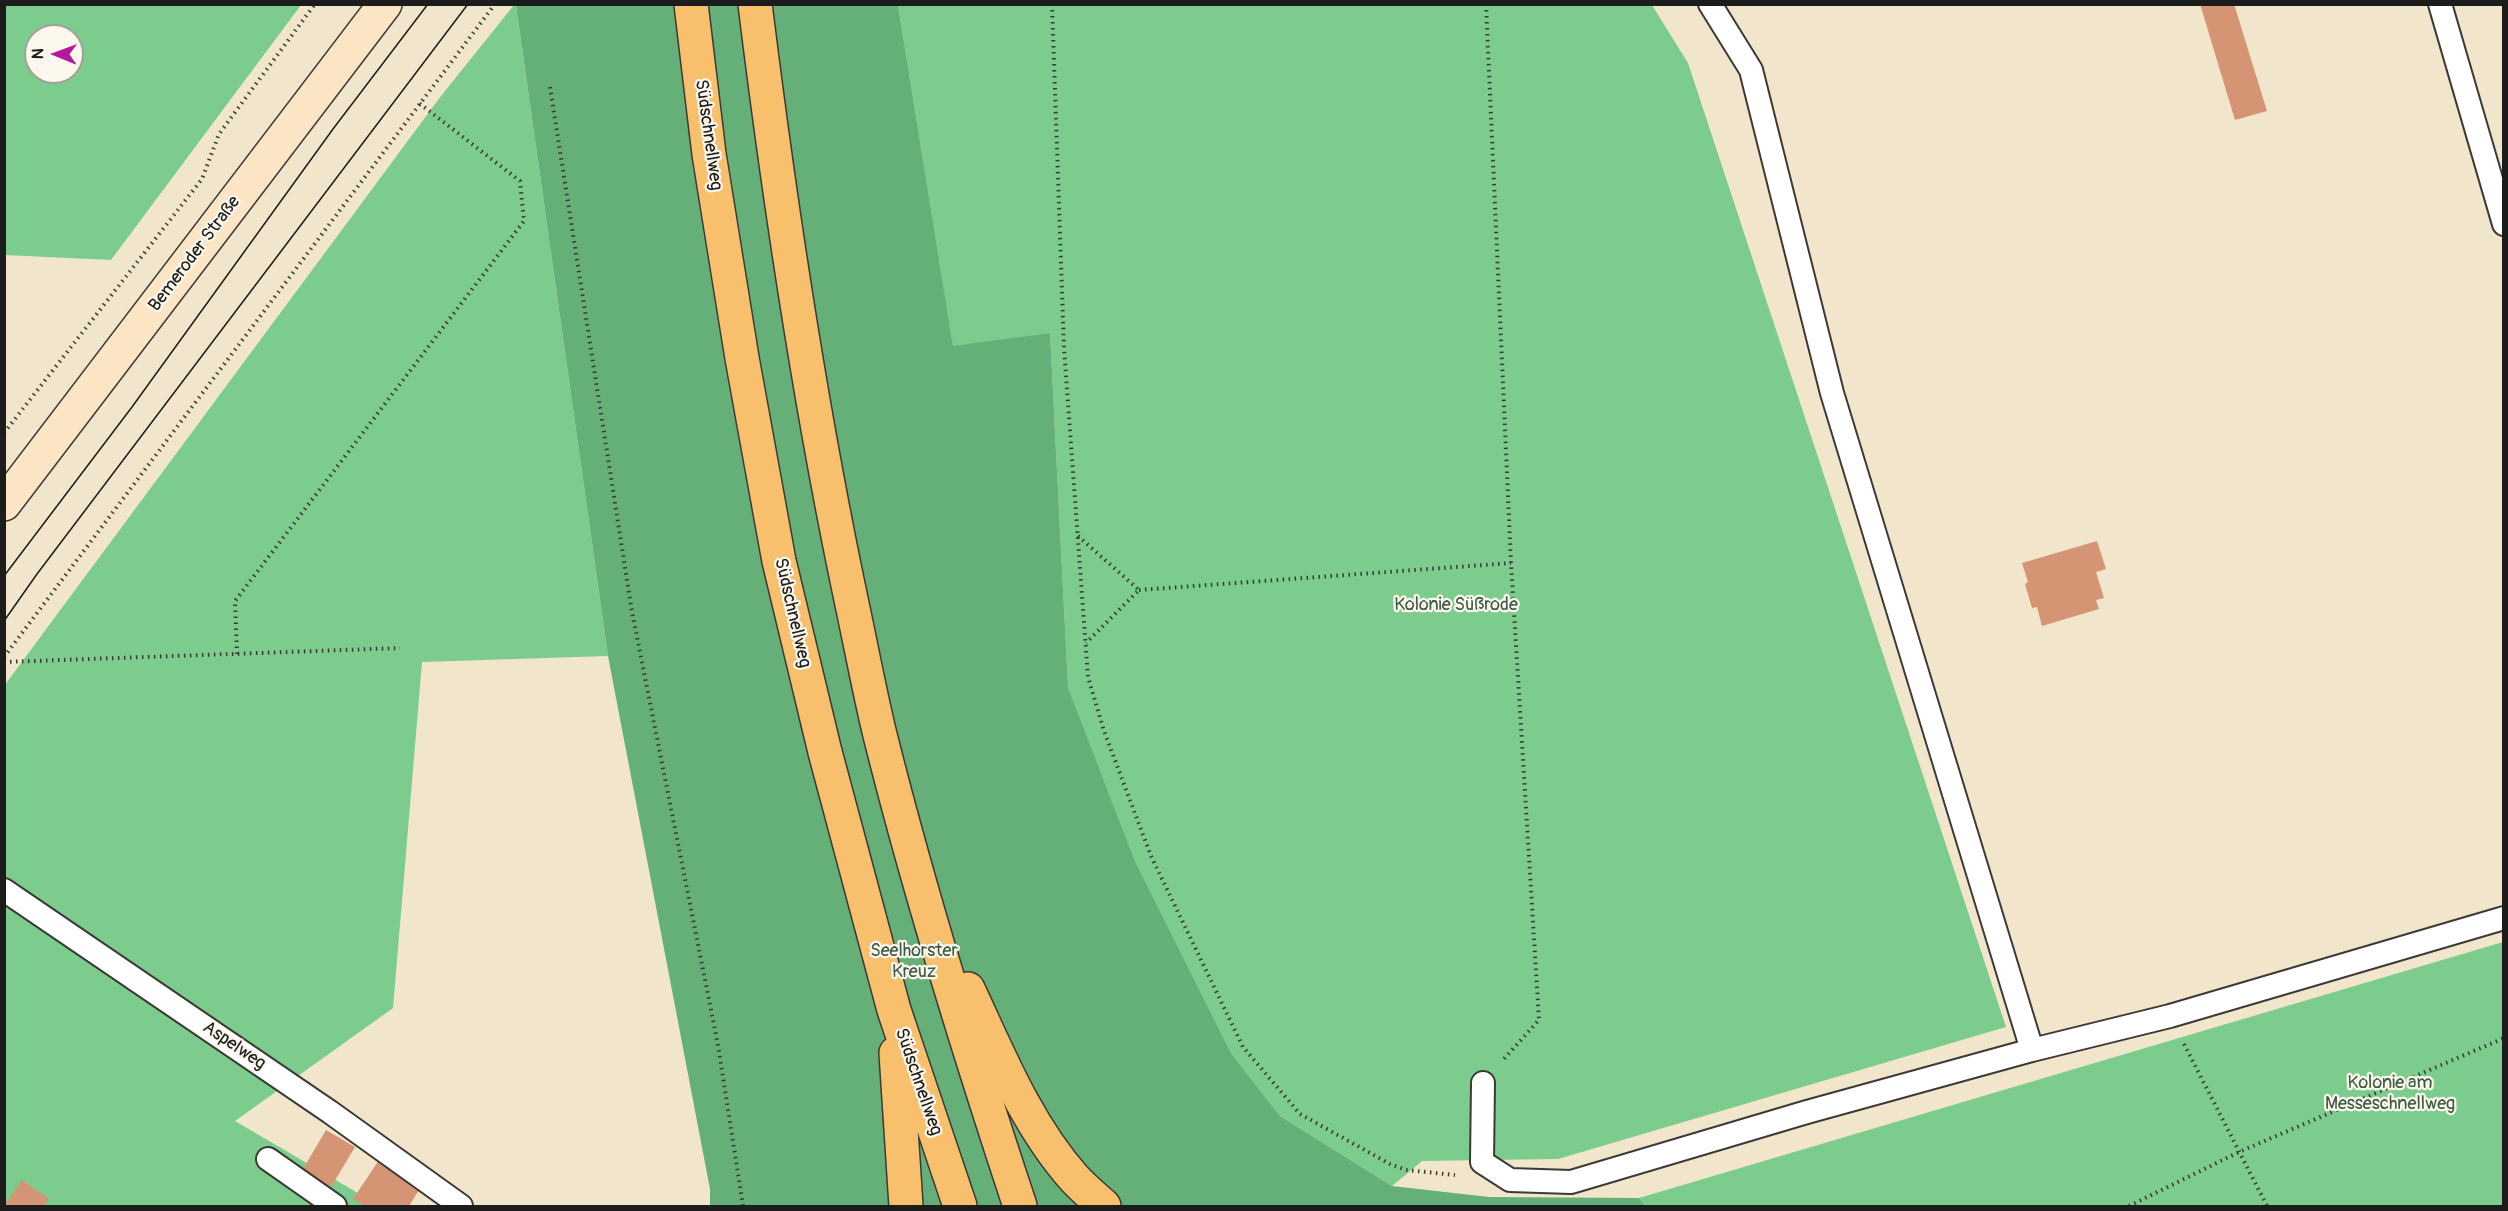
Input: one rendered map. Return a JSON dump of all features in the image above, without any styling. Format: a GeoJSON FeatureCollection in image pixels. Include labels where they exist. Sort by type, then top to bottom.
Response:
{"type":"FeatureCollection","features":[{"type":"Feature","properties":{"kind":"highway","name":"Südschnellweg"},"geometry":{"type":"LineString","coordinates":[[691,4],[709,154],[742,358],[779,561],[825,752],[894,1010],[960,1206]]}},
{"type":"Feature","properties":{"kind":"highway"},"geometry":{"type":"LineString","coordinates":[[755,4],[802,348],[840,547],[876,717],[920,888],[969,1052],[1020,1206]]}},
{"type":"Feature","properties":{"kind":"highway"},"geometry":{"type":"LineString","coordinates":[[920,888],[1011,1080],[1040,1133],[1074,1177],[1104,1206]]}},
{"type":"Feature","properties":{"kind":"highway"},"geometry":{"type":"LineString","coordinates":[[894,1010],[906,1206]]}},
{"type":"Feature","properties":{"kind":"main road","name":"Bemeroder Straße"},"geometry":{"type":"LineString","coordinates":[[4,504],[385,4]]}},
{"type":"Feature","properties":{"kind":"lane"},"geometry":{"type":"LineString","coordinates":[[1710,4],[1751,70],[1832,393],[2032,1050]]}},
{"type":"Feature","properties":{"kind":"lane"},"geometry":{"type":"LineString","coordinates":[[2440,4],[2504,224]]}},
{"type":"Feature","properties":{"kind":"lane","name":"Aspelweg"},"geometry":{"type":"LineString","coordinates":[[4,890],[330,1112],[461,1206]]}},
{"type":"Feature","properties":{"kind":"lane"},"geometry":{"type":"LineString","coordinates":[[1483,1083],[1482,1162],[1510,1180],[1571,1182],[1807,1112],[2032,1050],[2170,1016],[2504,918]]}},
{"type":"Feature","properties":{"kind":"lane"},"geometry":{"type":"LineString","coordinates":[[268,1160],[335,1206]]}},
{"type":"Feature","properties":{"kind":"path"},"geometry":{"type":"LineString","coordinates":[[4,433],[202,179],[219,134],[315,4]]}},
{"type":"Feature","properties":{"kind":"path"},"geometry":{"type":"LineString","coordinates":[[4,657],[495,4]]}},
{"type":"Feature","properties":{"kind":"path"},"geometry":{"type":"LineString","coordinates":[[1052,4],[1064,348],[1085,644],[1088,677],[1104,731],[1151,856],[1244,1047],[1300,1114],[1390,1164],[1406,1170],[1457,1175],[1482,1162]]}},
{"type":"Feature","properties":{"kind":"path"},"geometry":{"type":"LineString","coordinates":[[1483,1083],[1539,1020],[1511,563],[1486,4]]}},
{"type":"Feature","properties":{"kind":"path"},"geometry":{"type":"LineString","coordinates":[[550,87],[632,612],[718,1045],[743,1206]]}},
{"type":"Feature","properties":{"kind":"path"},"geometry":{"type":"LineString","coordinates":[[237,654],[235,601],[524,221],[520,181],[419,104]]}},
{"type":"Feature","properties":{"kind":"path"},"geometry":{"type":"LineString","coordinates":[[1078,536],[1139,590]]}},
{"type":"Feature","properties":{"kind":"path"},"geometry":{"type":"LineString","coordinates":[[1085,644],[1139,590],[1511,563]]}},
{"type":"Feature","properties":{"kind":"path"},"geometry":{"type":"LineString","coordinates":[[4,662],[400,648]]}},
{"type":"Feature","properties":{"kind":"path"},"geometry":{"type":"LineString","coordinates":[[2170,1016],[2267,1206]]}},
{"type":"Feature","properties":{"kind":"path"},"geometry":{"type":"LineString","coordinates":[[2129,1206],[2239,1152],[2504,1038]]}},
{"type":"Feature","properties":{"kind":"green space"},"geometry":{"type":"Polygon","coordinates":[[[4,5],[301,5],[111,260],[5,255],[4,5]]]}},
{"type":"Feature","properties":{"kind":"green space"},"geometry":{"type":"Polygon","coordinates":[[[516,5],[608,656],[422,662],[393,1008],[235,1121],[380,1206],[5,1206],[4,686],[441,96],[516,5]]]}},
{"type":"Feature","properties":{"kind":"green space","name":"Seelhorster Kreuz"},"geometry":{"type":"Polygon","coordinates":[[[516,5],[898,5],[953,346],[1050,333],[1068,687],[1135,861],[1231,1053],[1280,1116],[1392,1186],[1489,1197],[1639,1198],[1645,1206],[710,1206],[710,1189],[608,656],[516,5]]]}},
{"type":"Feature","properties":{"kind":"green space","name":"Kolonie Süßrode"},"geometry":{"type":"Polygon","coordinates":[[[898,5],[1652,5],[1688,63],[2006,1027],[1558,1159],[1422,1161],[1392,1186],[1280,1116],[1231,1053],[1135,861],[1068,687],[1050,333],[953,347],[898,5]]]}},
{"type":"Feature","properties":{"kind":"green space","name":"Kolonie am Messeschnellweg"},"geometry":{"type":"Polygon","coordinates":[[[2503,942],[2503,1206],[1645,1206],[1639,1198],[2503,942]]]}},
{"type":"Feature","properties":{"kind":"building"},"geometry":{"type":"Polygon","coordinates":[[[2200,4],[2234,4],[2267,111],[2235,120],[2200,4]]]}},
{"type":"Feature","properties":{"kind":"building"},"geometry":{"type":"Polygon","coordinates":[[[2097,541],[2106,569],[2096,572],[2104,598],[2096,600],[2099,609],[2042,626],[2037,607],[2032,608],[2022,563],[2097,541]]]}},
{"type":"Feature","properties":{"kind":"building"},"geometry":{"type":"Polygon","coordinates":[[[326,1130],[355,1147],[331,1187],[303,1169],[326,1130]]]}},
{"type":"Feature","properties":{"kind":"building"},"geometry":{"type":"Polygon","coordinates":[[[379,1160],[421,1187],[409,1206],[365,1206],[353,1199],[379,1160]]]}},
{"type":"Feature","properties":{"kind":"building"},"geometry":{"type":"Polygon","coordinates":[[[22,1180],[49,1199],[44,1206],[4,1206],[22,1180]]]}},
{"type":"Feature","properties":{"kind":"tram line"},"geometry":{"type":"LineString","coordinates":[[4,576],[132,407],[333,129],[428,4]]}},
{"type":"Feature","properties":{"kind":"tram line"},"geometry":{"type":"LineString","coordinates":[[4,621],[37,574],[468,4]]}}]}
